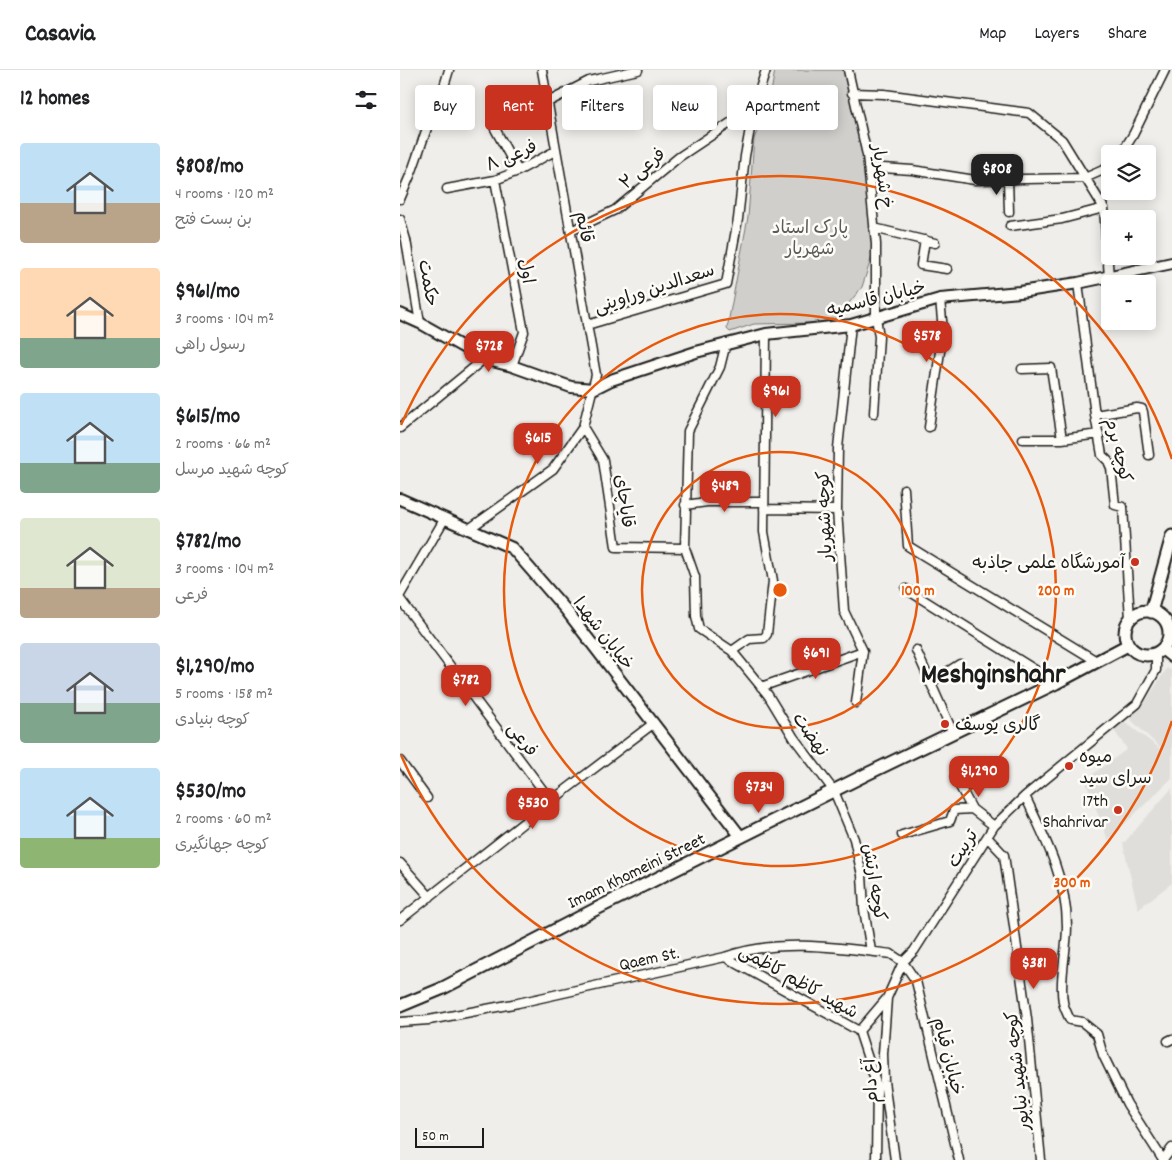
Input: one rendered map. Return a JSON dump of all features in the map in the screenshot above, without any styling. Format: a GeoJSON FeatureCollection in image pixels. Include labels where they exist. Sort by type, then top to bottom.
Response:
{"type":"FeatureCollection","features":[{"type":"Feature","properties":{"kind":"main road"},"geometry":{"type":"LineString","coordinates":[[1151,612],[1172,536]]}},
{"type":"Feature","properties":{"kind":"main road"},"geometry":{"type":"LineString","coordinates":[[1151,612],[1169,622],[1169,638],[1159,651],[1146,655],[1140,654],[1128,644],[1125,630],[1130,619],[1137,613],[1151,612]]}},
{"type":"Feature","properties":{"kind":"main road","name":"Imam Khomeini Street"},"geometry":{"type":"LineString","coordinates":[[400,1006],[441,989],[596,909],[1098,662],[1128,644]]}},
{"type":"Feature","properties":{"kind":"street"},"geometry":{"type":"LineString","coordinates":[[400,199],[434,108],[442,94],[449,70]]}},
{"type":"Feature","properties":{"kind":"street","name":"قائم"},"geometry":{"type":"LineString","coordinates":[[542,70],[545,85]]}},
{"type":"Feature","properties":{"kind":"street"},"geometry":{"type":"LineString","coordinates":[[552,100],[590,81],[638,70]]}},
{"type":"Feature","properties":{"kind":"street","name":"سعدالدین وراوینی"},"geometry":{"type":"LineString","coordinates":[[761,85],[766,70]]}},
{"type":"Feature","properties":{"kind":"street","name":"خ شهریار"},"geometry":{"type":"LineString","coordinates":[[848,70],[868,167],[876,244],[876,317],[879,337],[874,413]]}},
{"type":"Feature","properties":{"kind":"street"},"geometry":{"type":"LineString","coordinates":[[1127,145],[1165,70]]}},
{"type":"Feature","properties":{"kind":"street"},"geometry":{"type":"LineString","coordinates":[[852,93],[884,94],[1029,113],[1062,140],[1104,208],[1109,275]]}},
{"type":"Feature","properties":{"kind":"street","name":"فرعی ۲"},"geometry":{"type":"LineString","coordinates":[[571,231],[615,210],[678,157],[727,125]]}},
{"type":"Feature","properties":{"kind":"street"},"geometry":{"type":"LineString","coordinates":[[496,130],[518,171]]}},
{"type":"Feature","properties":{"kind":"street","name":"قائم"},"geometry":{"type":"LineString","coordinates":[[552,130],[596,375],[583,427]]}},
{"type":"Feature","properties":{"kind":"street","name":"سعدالدین وراوینی"},"geometry":{"type":"LineString","coordinates":[[587,325],[726,284],[738,219],[750,130]]}},
{"type":"Feature","properties":{"kind":"street","name":"فرعی ۸"},"geometry":{"type":"LineString","coordinates":[[447,189],[496,180],[518,171],[555,151]]}},
{"type":"Feature","properties":{"kind":"street"},"geometry":{"type":"LineString","coordinates":[[868,167],[912,170],[976,180],[1085,178],[1101,171]]}},
{"type":"Feature","properties":{"kind":"street"},"geometry":{"type":"LineString","coordinates":[[1008,179],[1009,212]]}},
{"type":"Feature","properties":{"kind":"street","name":"اول"},"geometry":{"type":"LineString","coordinates":[[496,180],[524,332],[512,366]]}},
{"type":"Feature","properties":{"kind":"street"},"geometry":{"type":"LineString","coordinates":[[1010,226],[1062,219],[1104,208]]}},
{"type":"Feature","properties":{"kind":"street","name":"حکمت"},"geometry":{"type":"LineString","coordinates":[[400,219],[406,240],[420,323]]}},
{"type":"Feature","properties":{"kind":"street"},"geometry":{"type":"LineString","coordinates":[[874,228],[935,243]]}},
{"type":"Feature","properties":{"kind":"street"},"geometry":{"type":"LineString","coordinates":[[924,240],[921,265],[947,269]]}},
{"type":"Feature","properties":{"kind":"street","name":"خیابان قاسمیه"},"geometry":{"type":"LineString","coordinates":[[1114,275],[1172,263]]}},
{"type":"Feature","properties":{"kind":"street","name":"خیابان قاسمیه"},"geometry":{"type":"LineString","coordinates":[[593,388],[726,343],[766,334],[851,325],[940,299],[1020,292],[1101,278]]}},
{"type":"Feature","properties":{"kind":"street","name":"کوچه برم"},"geometry":{"type":"LineString","coordinates":[[1078,283],[1102,455],[1108,461],[1111,468],[1115,505],[1123,507],[1130,619]]}},
{"type":"Feature","properties":{"kind":"street"},"geometry":{"type":"LineString","coordinates":[[929,427],[943,331],[940,299]]}},
{"type":"Feature","properties":{"kind":"street"},"geometry":{"type":"LineString","coordinates":[[400,314],[420,323],[484,359],[512,366],[571,386],[593,388]]}},
{"type":"Feature","properties":{"kind":"street","name":"کوچه شهریار"},"geometry":{"type":"LineString","coordinates":[[851,325],[838,448],[837,510],[844,611],[863,651]]}},
{"type":"Feature","properties":{"kind":"street"},"geometry":{"type":"LineString","coordinates":[[732,651],[749,639],[764,638],[767,634],[773,581],[764,532],[763,506],[766,334]]}},
{"type":"Feature","properties":{"kind":"street","name":"نهضت"},"geometry":{"type":"LineString","coordinates":[[726,343],[720,367],[688,431],[684,548],[695,577],[698,629],[732,651],[761,687],[794,738],[834,791]]}},
{"type":"Feature","properties":{"kind":"street"},"geometry":{"type":"LineString","coordinates":[[400,428],[484,359]]}},
{"type":"Feature","properties":{"kind":"street"},"geometry":{"type":"LineString","coordinates":[[1022,369],[1051,368],[1062,439]]}},
{"type":"Feature","properties":{"kind":"street"},"geometry":{"type":"LineString","coordinates":[[1095,415],[1142,409],[1149,456]]}},
{"type":"Feature","properties":{"kind":"street"},"geometry":{"type":"LineString","coordinates":[[469,529],[553,469],[583,427]]}},
{"type":"Feature","properties":{"kind":"street","name":"قایاچای"},"geometry":{"type":"LineString","coordinates":[[583,427],[603,460],[616,547],[684,548]]}},
{"type":"Feature","properties":{"kind":"street"},"geometry":{"type":"LineString","coordinates":[[1023,439],[1062,439],[1099,434]]}},
{"type":"Feature","properties":{"kind":"street"},"geometry":{"type":"LineString","coordinates":[[904,488],[908,546],[1098,662]]}},
{"type":"Feature","properties":{"kind":"street","name":"خیابان شهدا"},"geometry":{"type":"LineString","coordinates":[[400,499],[512,548],[566,610],[742,837]]}},
{"type":"Feature","properties":{"kind":"street"},"geometry":{"type":"LineString","coordinates":[[685,505],[707,502],[837,510]]}},
{"type":"Feature","properties":{"kind":"street"},"geometry":{"type":"LineString","coordinates":[[400,595],[445,518]]}},
{"type":"Feature","properties":{"kind":"street"},"geometry":{"type":"LineString","coordinates":[[906,589],[1056,683]]}},
{"type":"Feature","properties":{"kind":"street","name":"فرعی"},"geometry":{"type":"LineString","coordinates":[[400,600],[551,800]]}},
{"type":"Feature","properties":{"kind":"street"},"geometry":{"type":"LineString","coordinates":[[916,650],[953,733]]}},
{"type":"Feature","properties":{"kind":"street"},"geometry":{"type":"LineString","coordinates":[[761,687],[863,651],[856,703]]}},
{"type":"Feature","properties":{"kind":"street"},"geometry":{"type":"LineString","coordinates":[[1159,651],[1172,657]]}},
{"type":"Feature","properties":{"kind":"street","name":"تربیت"},"geometry":{"type":"LineString","coordinates":[[886,998],[903,962],[914,951],[994,826],[1025,796],[1137,704],[1156,670],[1159,651]]}},
{"type":"Feature","properties":{"kind":"street"},"geometry":{"type":"LineString","coordinates":[[930,683],[960,664]]}},
{"type":"Feature","properties":{"kind":"street"},"geometry":{"type":"LineString","coordinates":[[400,920],[551,800],[654,723]]}},
{"type":"Feature","properties":{"kind":"street"},"geometry":{"type":"LineString","coordinates":[[400,761],[427,798]]}},
{"type":"Feature","properties":{"kind":"street"},"geometry":{"type":"LineString","coordinates":[[955,777],[972,809],[994,826]]}},
{"type":"Feature","properties":{"kind":"street","name":"کوچه ارتش"},"geometry":{"type":"LineString","coordinates":[[834,791],[854,839],[860,866],[871,951]]}},
{"type":"Feature","properties":{"kind":"street"},"geometry":{"type":"LineString","coordinates":[[1025,796],[1050,847],[1064,894],[1067,925],[1063,975],[1064,1003],[1070,1020],[1082,1022],[1097,1034],[1103,1055],[1127,1104],[1163,1160],[1172,1148]]}},
{"type":"Feature","properties":{"kind":"street"},"geometry":{"type":"LineString","coordinates":[[902,835],[950,821],[954,810],[972,809]]}},
{"type":"Feature","properties":{"kind":"street","name":"کوچه شهید نیاپور"},"geometry":{"type":"LineString","coordinates":[[987,837],[1004,855],[1026,1019],[1041,1160]]}},
{"type":"Feature","properties":{"kind":"street"},"geometry":{"type":"LineString","coordinates":[[400,863],[430,897]]}},
{"type":"Feature","properties":{"kind":"street","name":"Qaem St."},"geometry":{"type":"LineString","coordinates":[[400,1022],[429,1020],[518,1003],[724,957],[740,951],[782,945],[871,951],[891,954],[903,962]]}},
{"type":"Feature","properties":{"kind":"street","name":"شهید کاظم کاظمی"},"geometry":{"type":"LineString","coordinates":[[724,957],[859,1031]]}},
{"type":"Feature","properties":{"kind":"street","name":"خیابان قیام"},"geometry":{"type":"LineString","coordinates":[[903,962],[916,982],[958,1160]]}},
{"type":"Feature","properties":{"kind":"street"},"geometry":{"type":"LineString","coordinates":[[876,1160],[878,1086],[859,1031],[886,998]]}},
{"type":"Feature","properties":{"kind":"street","name":"آغ دام"},"geometry":{"type":"LineString","coordinates":[[886,998],[882,1054],[895,1160]]}},
{"type":"Feature","properties":{"kind":"shaded area","name":"17th Shahrivar"},"geometry":{"type":"Polygon","coordinates":[[[1167,668],[1172,671],[1172,778],[1108,840],[1085,780],[1127,749],[1113,729],[1122,720],[1166,753],[1129,718],[1142,707],[1167,668]]]}},
{"type":"Feature","properties":{"kind":"shaded area"},"geometry":{"type":"Polygon","coordinates":[[[1172,788],[1172,883],[1138,909],[1123,844],[1172,788]]]}},
{"type":"Feature","properties":{"kind":"green space","name":"پارک استاد شهریار"},"geometry":{"type":"Polygon","coordinates":[[[775,70],[845,70],[867,155],[876,244],[862,287],[837,318],[815,323],[754,324],[730,332],[727,329],[748,217],[754,139],[758,130],[838,130],[838,85],[772,85],[775,70]]]}},
{"type":"Feature","properties":{"kind":"place","name":"آمورشگاه علمی جاذبه"},"geometry":{"type":"Point","coordinates":[1135,562]}},
{"type":"Feature","properties":{"kind":"place","name":"گالری یوسف"},"geometry":{"type":"Point","coordinates":[945,724]}},
{"type":"Feature","properties":{"kind":"place","name":"میوه سرای سید"},"geometry":{"type":"Point","coordinates":[1069,766]}},
{"type":"Feature","properties":{"kind":"place","name":"17th Shahrivar"},"geometry":{"type":"Point","coordinates":[1118,810]}},
{"type":"Feature","properties":{"kind":"district","name":"Meshginshahr"},"geometry":{"type":"Point","coordinates":[993,672]}}]}
